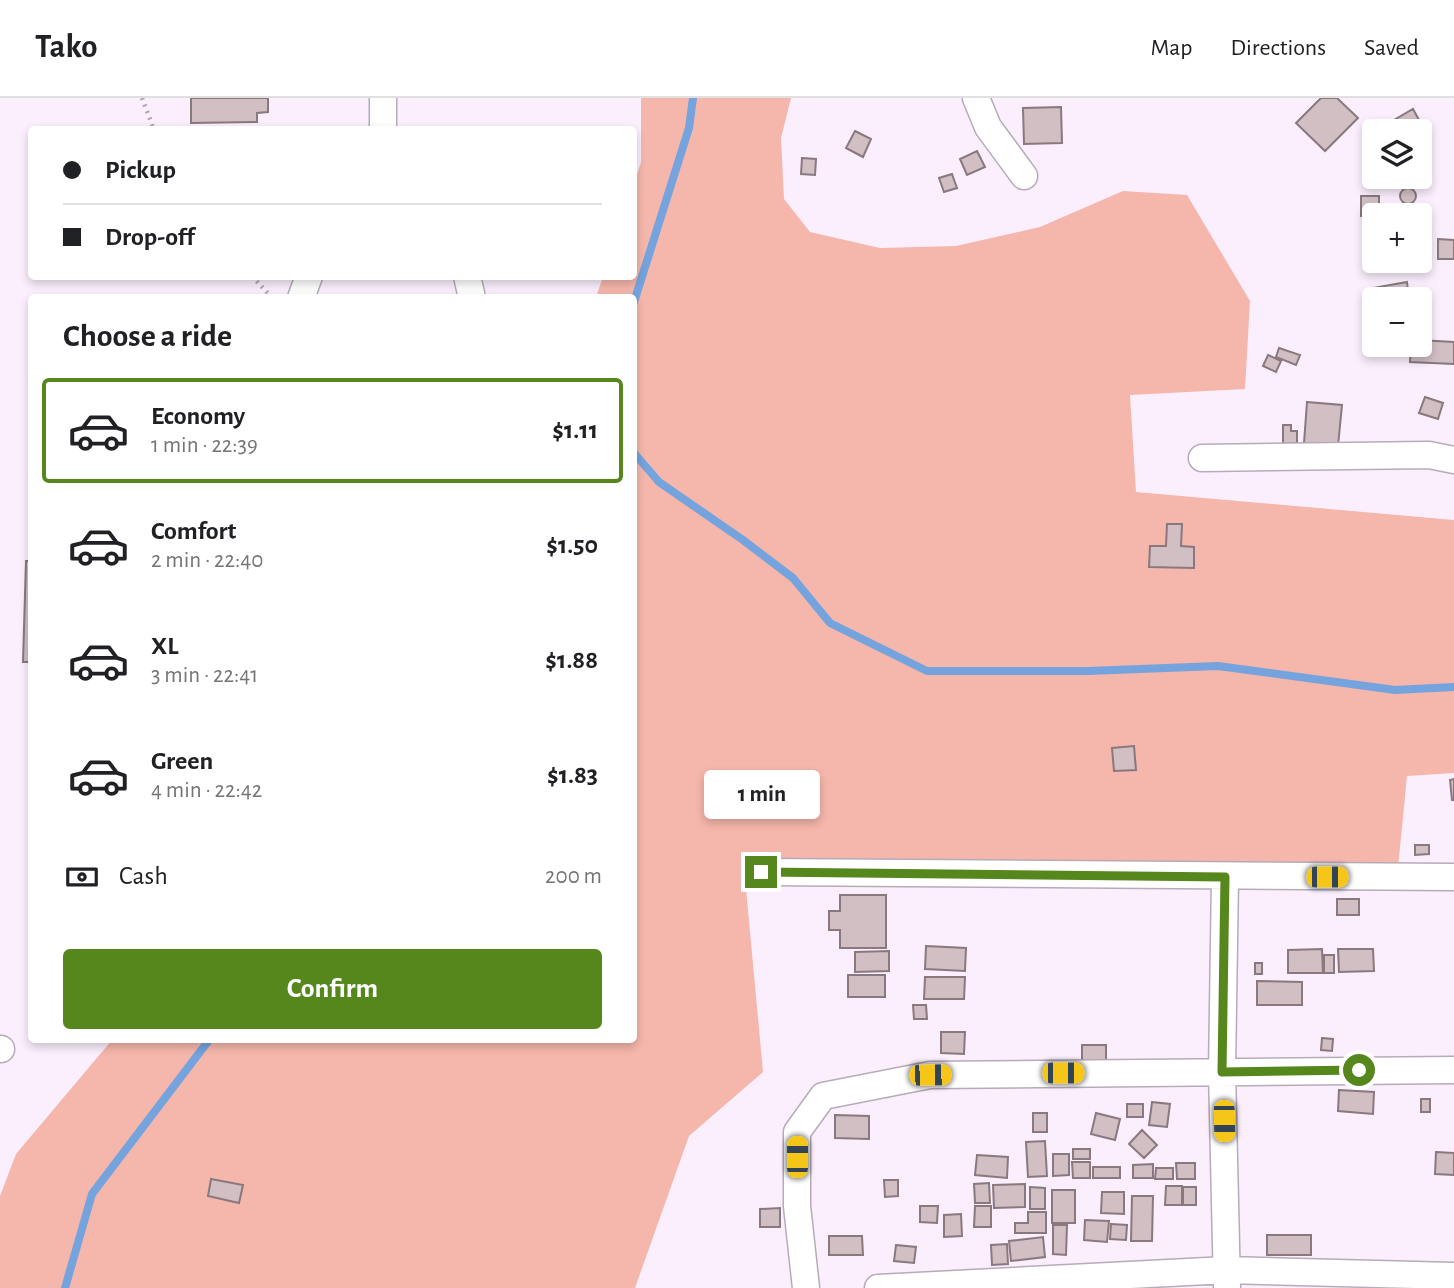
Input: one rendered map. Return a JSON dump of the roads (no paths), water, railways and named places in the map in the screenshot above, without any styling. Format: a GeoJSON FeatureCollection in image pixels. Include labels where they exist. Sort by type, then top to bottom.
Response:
{"type":"FeatureCollection","features":[{"type":"Feature","properties":{"kind":"street"},"geometry":{"type":"LineString","coordinates":[[383,98],[383,126]]}},
{"type":"Feature","properties":{"kind":"street"},"geometry":{"type":"LineString","coordinates":[[976,98],[988,127],[1024,176]]}},
{"type":"Feature","properties":{"kind":"street"},"geometry":{"type":"LineString","coordinates":[[1202,458],[1429,455],[1454,460]]}},
{"type":"Feature","properties":{"kind":"street"},"geometry":{"type":"LineString","coordinates":[[761,872],[1454,877]]}},
{"type":"Feature","properties":{"kind":"street"},"geometry":{"type":"LineString","coordinates":[[1225,877],[1222,1072],[1227,1279]]}},
{"type":"Feature","properties":{"kind":"street"},"geometry":{"type":"LineString","coordinates":[[806,1288],[797,1206],[797,1132],[823,1096],[930,1075],[1454,1069]]}},
{"type":"Feature","properties":{"kind":"street"},"geometry":{"type":"LineString","coordinates":[[878,1288],[1454,1276]]}},
{"type":"Feature","properties":{"kind":"waterway"},"geometry":{"type":"LineString","coordinates":[[637,294],[689,128],[693,98]]}},
{"type":"Feature","properties":{"kind":"waterway"},"geometry":{"type":"LineString","coordinates":[[637,456],[659,482],[793,578],[830,623],[927,671],[1088,671],[1218,666],[1395,690],[1454,687]]}},
{"type":"Feature","properties":{"kind":"waterway"},"geometry":{"type":"LineString","coordinates":[[65,1288],[92,1194],[207,1043]]}}]}
